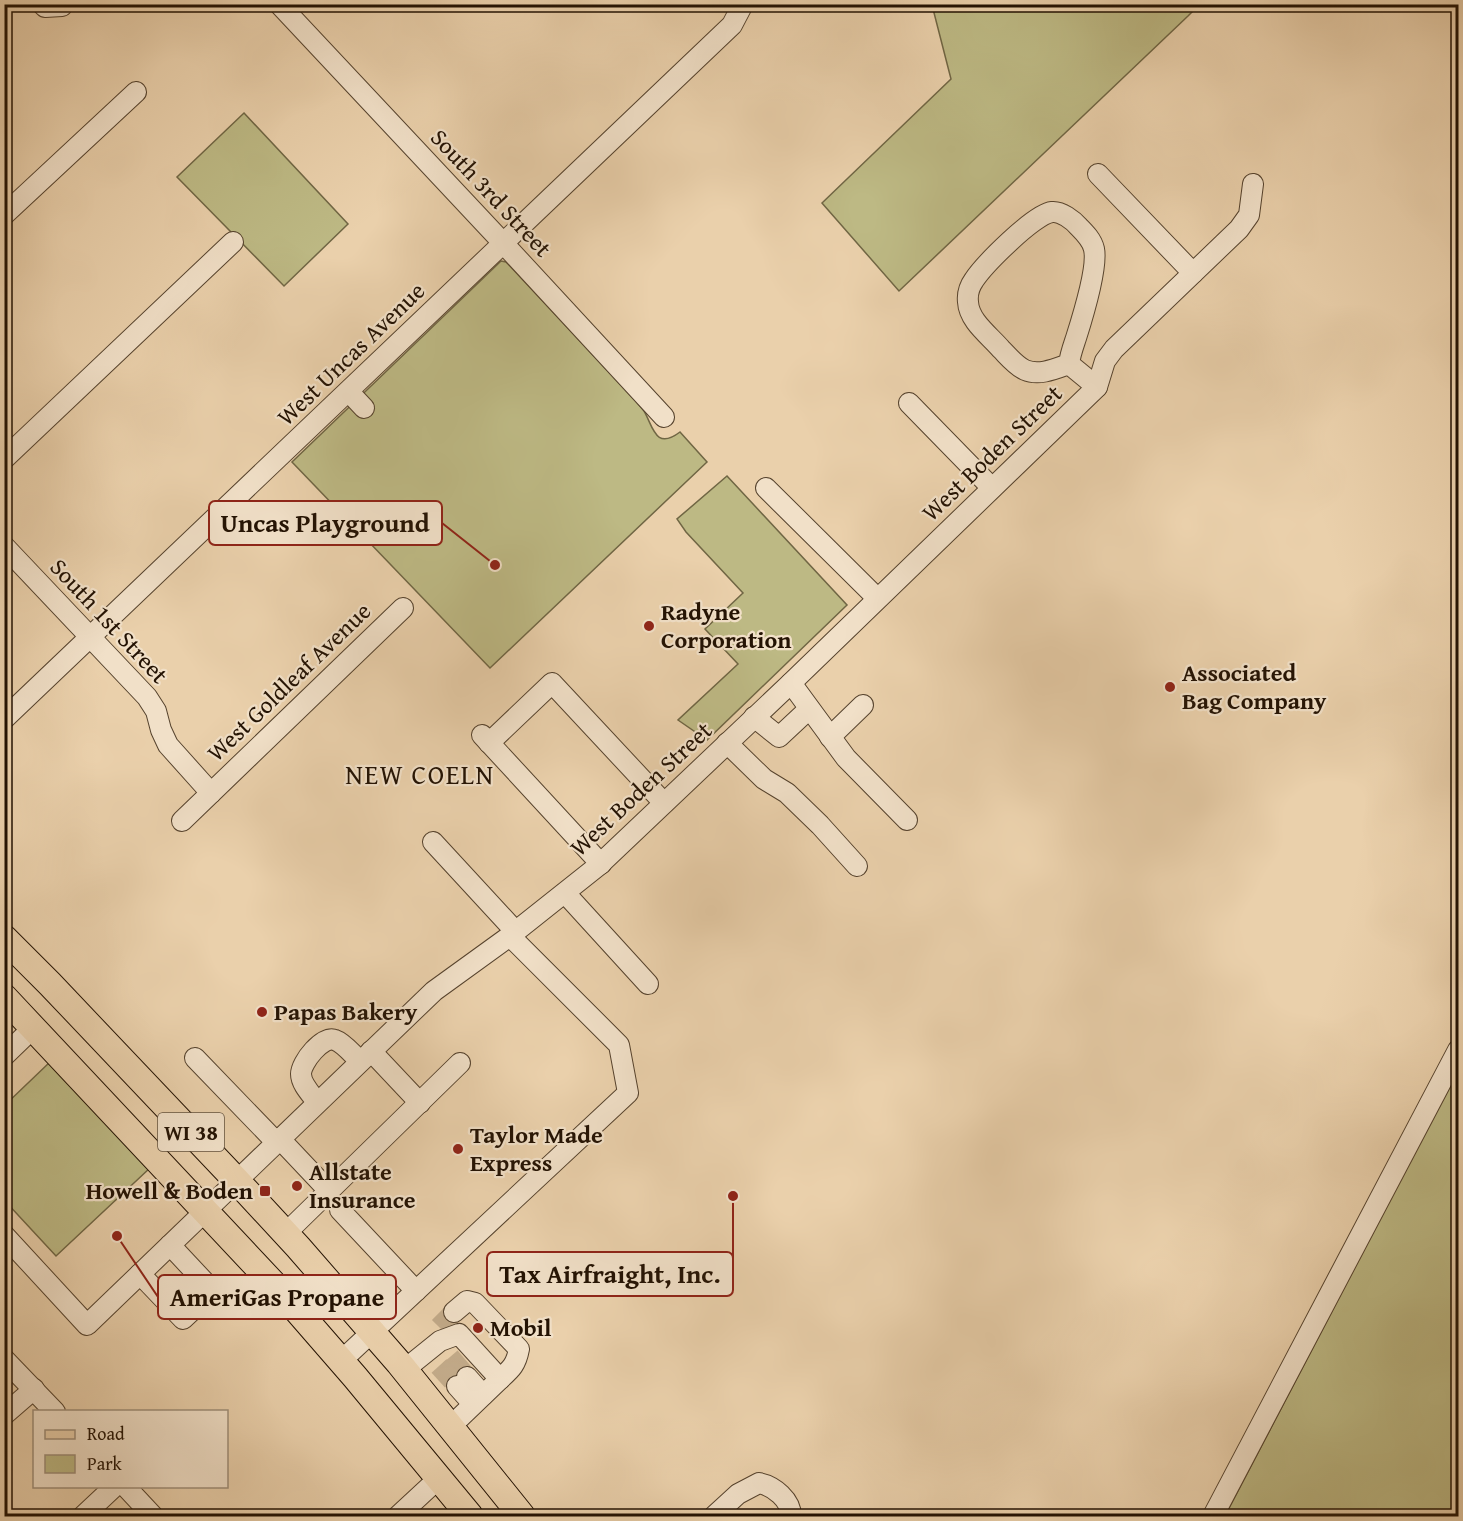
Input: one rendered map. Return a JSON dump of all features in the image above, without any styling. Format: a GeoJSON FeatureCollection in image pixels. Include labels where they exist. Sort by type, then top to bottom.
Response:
{"type":"FeatureCollection","features":[{"type":"Feature","properties":{"kind":"main road","name":"WI 38"},"geometry":{"type":"LineString","coordinates":[[4,938],[285,1233],[404,1370],[522,1516]]}},
{"type":"Feature","properties":{"kind":"main road","name":"WI 38"},"geometry":{"type":"LineString","coordinates":[[4,997],[282,1293],[470,1516]]}},
{"type":"Feature","properties":{"kind":"street"},"geometry":{"type":"LineString","coordinates":[[42,4],[45,7],[62,6]]}},
{"type":"Feature","properties":{"kind":"street","name":"South 3rd Street"},"geometry":{"type":"LineString","coordinates":[[279,4],[664,417]]}},
{"type":"Feature","properties":{"kind":"street","name":"West Uncas Avenue"},"geometry":{"type":"LineString","coordinates":[[4,719],[732,25],[742,4]]}},
{"type":"Feature","properties":{"kind":"street"},"geometry":{"type":"LineString","coordinates":[[4,215],[136,92]]}},
{"type":"Feature","properties":{"kind":"street"},"geometry":{"type":"LineString","coordinates":[[1098,174],[1194,273]]}},
{"type":"Feature","properties":{"kind":"street"},"geometry":{"type":"LineString","coordinates":[[1069,364],[1097,387],[1105,361],[1114,349],[1239,229],[1249,215],[1253,184]]}},
{"type":"Feature","properties":{"kind":"street"},"geometry":{"type":"LineString","coordinates":[[1052,212],[1064,215],[1077,224],[1090,238],[1094,249],[1092,278],[1069,364],[1045,372],[1025,370],[1013,361],[972,318],[968,304],[968,291],[974,279],[1018,233],[1039,217],[1052,212]]}},
{"type":"Feature","properties":{"kind":"street"},"geometry":{"type":"LineString","coordinates":[[4,459],[233,242]]}},
{"type":"Feature","properties":{"kind":"street","name":"West Boden Street"},"geometry":{"type":"LineString","coordinates":[[4,1235],[87,1325],[434,991],[513,934],[601,864],[1097,387]]}},
{"type":"Feature","properties":{"kind":"street"},"geometry":{"type":"LineString","coordinates":[[349,392],[364,408]]}},
{"type":"Feature","properties":{"kind":"street"},"geometry":{"type":"LineString","coordinates":[[909,403],[992,488]]}},
{"type":"Feature","properties":{"kind":"street"},"geometry":{"type":"LineString","coordinates":[[766,488],[877,598]]}},
{"type":"Feature","properties":{"kind":"street","name":"South 1st Street"},"geometry":{"type":"LineString","coordinates":[[4,546],[147,697],[156,711],[168,745],[211,793]]}},
{"type":"Feature","properties":{"kind":"street","name":"West Goldleaf Avenue"},"geometry":{"type":"LineString","coordinates":[[182,821],[403,608]]}},
{"type":"Feature","properties":{"kind":"street"},"geometry":{"type":"LineString","coordinates":[[601,864],[486,739],[552,683],[664,802]]}},
{"type":"Feature","properties":{"kind":"street"},"geometry":{"type":"LineString","coordinates":[[791,683],[846,758],[907,820]]}},
{"type":"Feature","properties":{"kind":"street"},"geometry":{"type":"LineString","coordinates":[[830,737],[863,705]]}},
{"type":"Feature","properties":{"kind":"street"},"geometry":{"type":"LineString","coordinates":[[754,717],[779,737],[809,709]]}},
{"type":"Feature","properties":{"kind":"street"},"geometry":{"type":"LineString","coordinates":[[727,743],[764,779],[788,793],[857,866]]}},
{"type":"Feature","properties":{"kind":"street"},"geometry":{"type":"LineString","coordinates":[[341,1361],[628,1093],[619,1045],[513,934],[433,842]]}},
{"type":"Feature","properties":{"kind":"street"},"geometry":{"type":"LineString","coordinates":[[565,893],[648,984]]}},
{"type":"Feature","properties":{"kind":"street"},"geometry":{"type":"LineString","coordinates":[[8,1057],[34,1027]]}},
{"type":"Feature","properties":{"kind":"street"},"geometry":{"type":"LineString","coordinates":[[317,1102],[305,1085],[301,1074],[303,1065],[311,1053],[330,1039],[337,1040],[365,1056],[420,1103]]}},
{"type":"Feature","properties":{"kind":"street"},"geometry":{"type":"LineString","coordinates":[[1213,1516],[1458,1050]]}},
{"type":"Feature","properties":{"kind":"street"},"geometry":{"type":"LineString","coordinates":[[195,1058],[329,1191]]}},
{"type":"Feature","properties":{"kind":"street"},"geometry":{"type":"LineString","coordinates":[[285,1233],[460,1063]]}},
{"type":"Feature","properties":{"kind":"street"},"geometry":{"type":"LineString","coordinates":[[340,1210],[416,1291]]}},
{"type":"Feature","properties":{"kind":"street"},"geometry":{"type":"LineString","coordinates":[[140,1274],[183,1319],[206,1298],[213,1291],[170,1245]]}},
{"type":"Feature","properties":{"kind":"street"},"geometry":{"type":"LineString","coordinates":[[450,1427],[511,1369],[517,1360],[519,1349],[475,1303],[466,1301],[454,1312]]}},
{"type":"Feature","properties":{"kind":"street"},"geometry":{"type":"LineString","coordinates":[[404,1370],[437,1349],[440,1341],[459,1334],[500,1378]]}},
{"type":"Feature","properties":{"kind":"street"},"geometry":{"type":"LineString","coordinates":[[4,1359],[53,1410]]}},
{"type":"Feature","properties":{"kind":"street"},"geometry":{"type":"LineString","coordinates":[[462,1382],[478,1400]]}},
{"type":"Feature","properties":{"kind":"street"},"geometry":{"type":"LineString","coordinates":[[4,1415],[34,1389]]}},
{"type":"Feature","properties":{"kind":"street"},"geometry":{"type":"LineString","coordinates":[[398,1516],[438,1478]]}},
{"type":"Feature","properties":{"kind":"street"},"geometry":{"type":"LineString","coordinates":[[714,1516],[738,1494],[759,1483],[768,1485],[779,1494],[791,1508],[791,1516]]}},
{"type":"Feature","properties":{"kind":"street"},"geometry":{"type":"LineString","coordinates":[[83,1516],[114,1488]]}},
{"type":"Feature","properties":{"kind":"street"},"geometry":{"type":"LineString","coordinates":[[127,1488],[153,1516]]}},
{"type":"Feature","properties":{"kind":"green space"},"geometry":{"type":"Polygon","coordinates":[[[932,5],[1199,5],[899,291],[822,203],[951,79],[932,5]]]}},
{"type":"Feature","properties":{"kind":"green space"},"geometry":{"type":"Polygon","coordinates":[[[244,113],[348,224],[284,286],[177,177],[244,113]]]}},
{"type":"Feature","properties":{"kind":"green space"},"geometry":{"type":"Polygon","coordinates":[[[501,261],[509,265],[635,400],[660,438],[672,437],[680,432],[707,462],[490,668],[292,462],[501,261]]]}},
{"type":"Feature","properties":{"kind":"green space"},"geometry":{"type":"Polygon","coordinates":[[[727,476],[847,605],[707,740],[678,720],[738,664],[705,629],[743,593],[686,532],[677,519],[727,476]]]}},
{"type":"Feature","properties":{"kind":"green space"},"geometry":{"type":"Polygon","coordinates":[[[51,1061],[151,1167],[56,1256],[5,1201],[5,1105],[51,1061]]]}},
{"type":"Feature","properties":{"kind":"green space"},"geometry":{"type":"Polygon","coordinates":[[[1458,1069],[1458,1516],[1225,1516],[1458,1069]]]}},
{"type":"Feature","properties":{"kind":"tunnel"},"geometry":{"type":"LineString","coordinates":[[439,1327],[454,1312]]}},
{"type":"Feature","properties":{"kind":"tunnel"},"geometry":{"type":"LineString","coordinates":[[450,1357],[467,1377]]}},
{"type":"Feature","properties":{"kind":"tunnel"},"geometry":{"type":"LineString","coordinates":[[439,1366],[457,1386]]}},
{"type":"Feature","properties":{"kind":"place","name":"Uncas Playground"},"geometry":{"type":"Point","coordinates":[495,565]}},
{"type":"Feature","properties":{"kind":"place","name":"Radyne Corporation"},"geometry":{"type":"Point","coordinates":[649,626]}},
{"type":"Feature","properties":{"kind":"place","name":"Associated Bag Company"},"geometry":{"type":"Point","coordinates":[1170,687]}},
{"type":"Feature","properties":{"kind":"place","name":"Papas Bakery"},"geometry":{"type":"Point","coordinates":[262,1012]}},
{"type":"Feature","properties":{"kind":"place","name":"Taylor Made Express"},"geometry":{"type":"Point","coordinates":[458,1149]}},
{"type":"Feature","properties":{"kind":"place","name":"Allstate Insurance"},"geometry":{"type":"Point","coordinates":[297,1186]}},
{"type":"Feature","properties":{"kind":"place","name":"Howell & Boden"},"geometry":{"type":"Point","coordinates":[265,1191]}},
{"type":"Feature","properties":{"kind":"place","name":"Tax Airfraight, Inc."},"geometry":{"type":"Point","coordinates":[733,1196]}},
{"type":"Feature","properties":{"kind":"place","name":"AmeriGas Propane"},"geometry":{"type":"Point","coordinates":[117,1236]}},
{"type":"Feature","properties":{"kind":"place","name":"Mobil"},"geometry":{"type":"Point","coordinates":[478,1328]}},
{"type":"Feature","properties":{"kind":"district","name":"NEW COELN"},"geometry":{"type":"Point","coordinates":[420,775]}}]}
